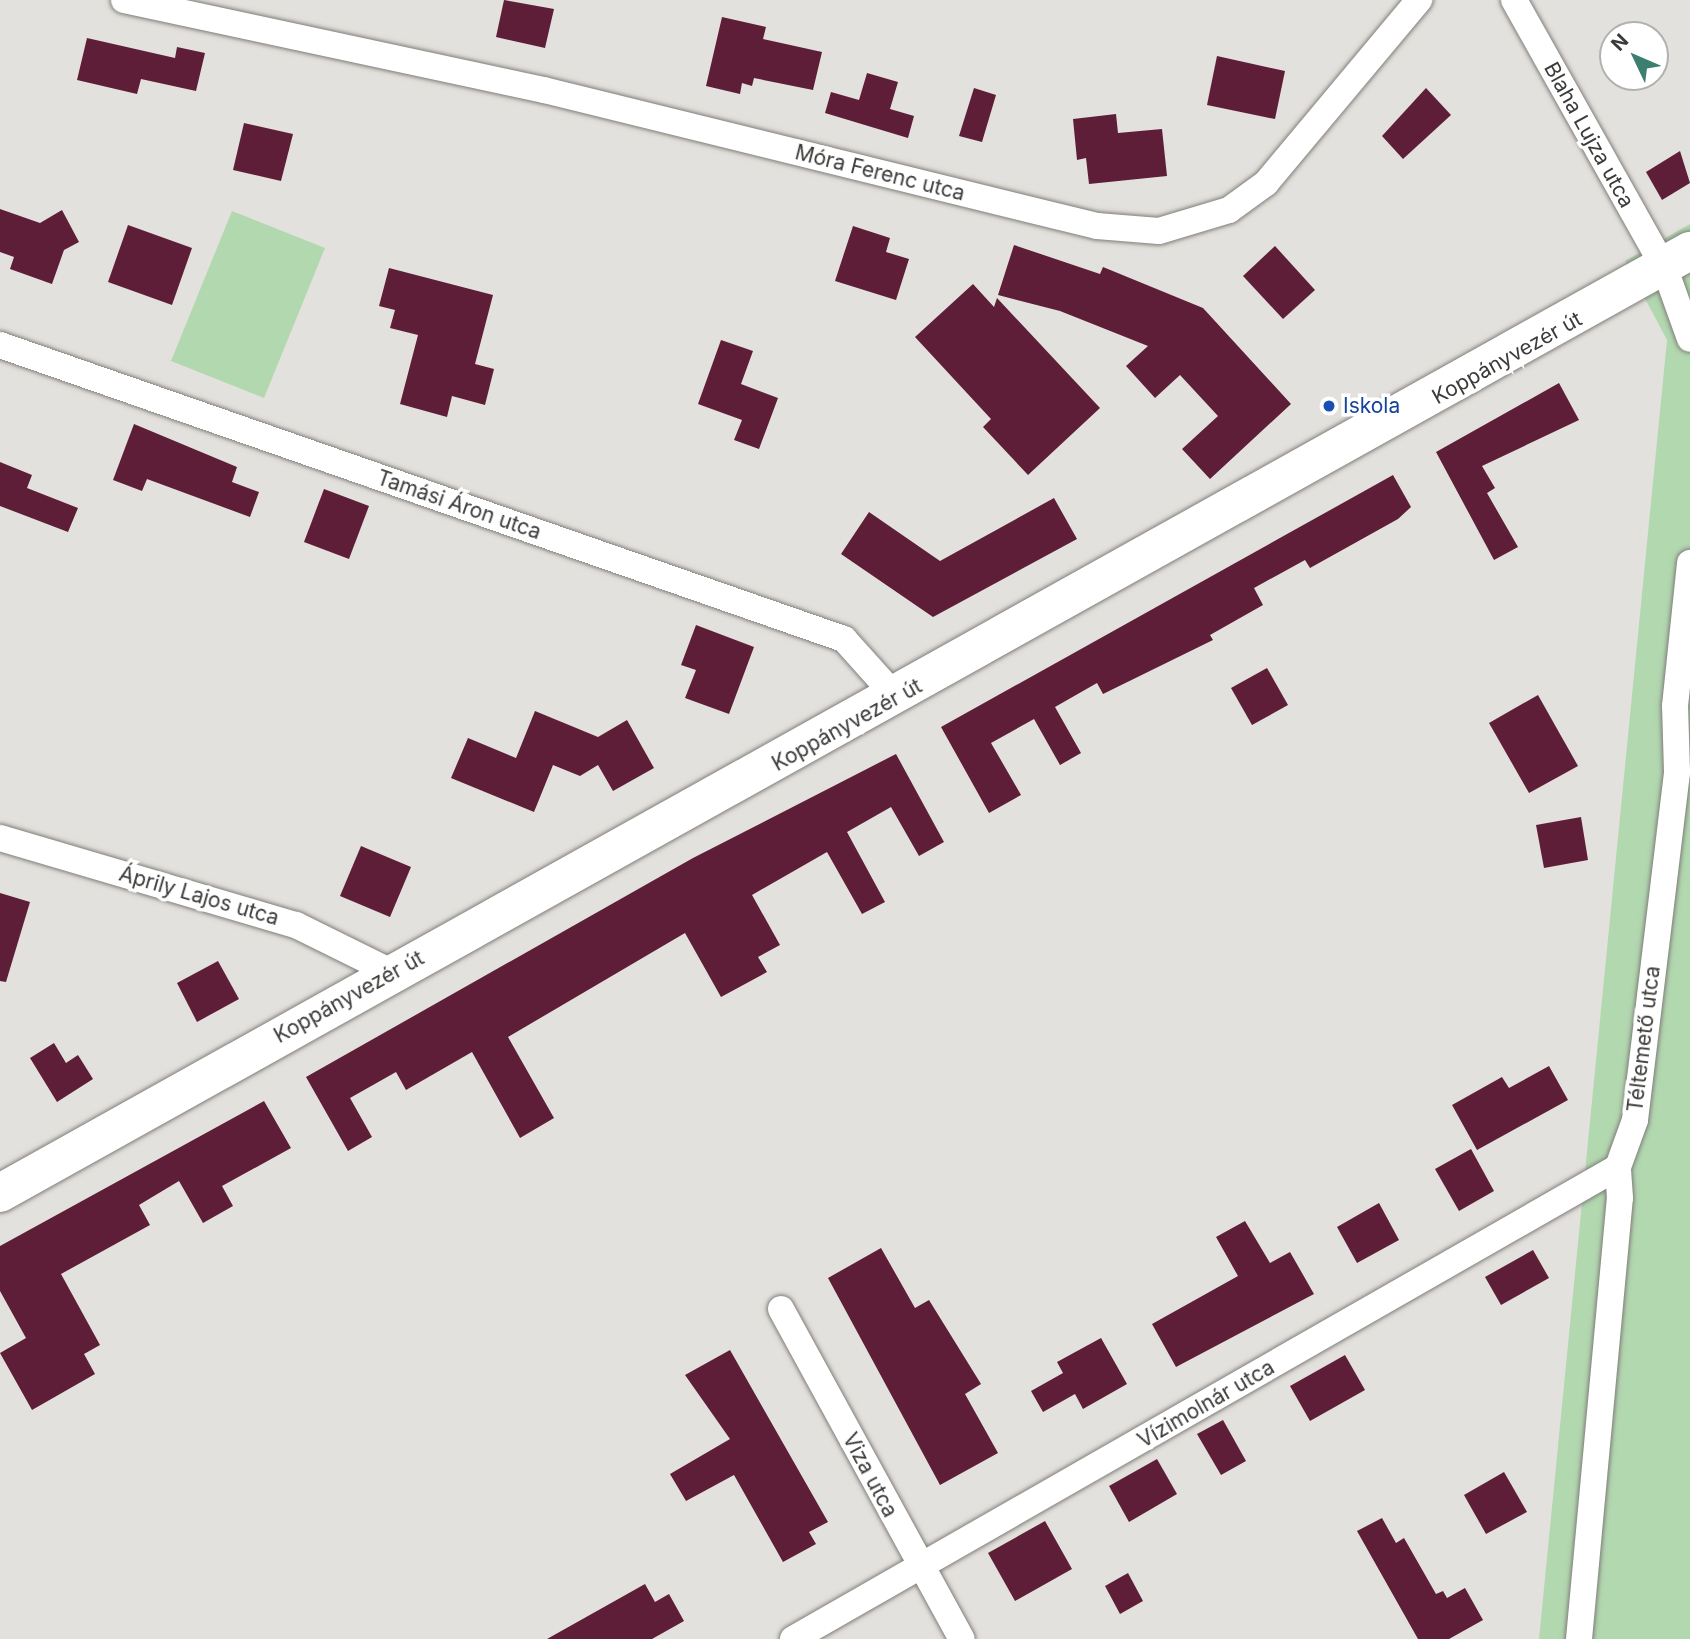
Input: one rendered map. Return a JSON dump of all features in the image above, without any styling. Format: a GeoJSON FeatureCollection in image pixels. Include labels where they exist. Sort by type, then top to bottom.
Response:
{"type":"FeatureCollection","features":[{"type":"Feature","properties":{"kind":"street","name":"Móra Ferenc utca"},"geometry":{"type":"LineString","coordinates":[[124,0],[255,12],[1097,226],[1159,231],[1228,210],[1266,183],[1419,0]]}},
{"type":"Feature","properties":{"kind":"street","name":"Blaha Lujza utca"},"geometry":{"type":"LineString","coordinates":[[1514,0],[1677,260]]}},
{"type":"Feature","properties":{"kind":"street"},"geometry":{"type":"LineString","coordinates":[[1677,260],[1690,339]]}},
{"type":"Feature","properties":{"kind":"street","name":"Koppányvezér út"},"geometry":{"type":"LineString","coordinates":[[0,1193],[391,972],[897,698],[1677,260]]}},
{"type":"Feature","properties":{"kind":"street","name":"Tamási Áron utca"},"geometry":{"type":"LineString","coordinates":[[0,345],[844,639],[897,698]]}},
{"type":"Feature","properties":{"kind":"street","name":"Téltemető utca"},"geometry":{"type":"LineString","coordinates":[[1579,1639],[1620,1198],[1618,1167],[1635,1119],[1683,773],[1675,706],[1690,563]]}},
{"type":"Feature","properties":{"kind":"street","name":"Áprily Lajos utca"},"geometry":{"type":"LineString","coordinates":[[0,838],[296,925],[391,972]]}},
{"type":"Feature","properties":{"kind":"street","name":"Vízimolnár utca"},"geometry":{"type":"LineString","coordinates":[[793,1639],[1618,1167]]}},
{"type":"Feature","properties":{"kind":"street","name":"Viza utca"},"geometry":{"type":"LineString","coordinates":[[781,1309],[920,1568],[962,1639]]}},
{"type":"Feature","properties":{"kind":"green space"},"geometry":{"type":"Polygon","coordinates":[[[232,211],[325,248],[264,398],[171,361],[232,211]]]}},
{"type":"Feature","properties":{"kind":"green space"},"geometry":{"type":"Polygon","coordinates":[[[1690,224],[1690,1639],[1539,1639],[1667,340],[1625,261],[1690,224]]]}},
{"type":"Feature","properties":{"kind":"building"},"geometry":{"type":"Polygon","coordinates":[[[504,0],[554,9],[545,48],[496,37],[504,0]]]}},
{"type":"Feature","properties":{"kind":"building"},"geometry":{"type":"Polygon","coordinates":[[[722,17],[766,27],[763,39],[822,52],[813,90],[754,78],[752,86],[742,83],[740,94],[706,86],[722,17]]]}},
{"type":"Feature","properties":{"kind":"building"},"geometry":{"type":"Polygon","coordinates":[[[87,38],[175,58],[177,47],[205,53],[196,91],[141,79],[137,94],[77,80],[87,38]]]}},
{"type":"Feature","properties":{"kind":"building"},"geometry":{"type":"Polygon","coordinates":[[[1217,56],[1285,71],[1275,119],[1207,105],[1217,56]]]}},
{"type":"Feature","properties":{"kind":"building"},"geometry":{"type":"Polygon","coordinates":[[[867,73],[898,82],[890,109],[914,116],[908,138],[825,113],[831,92],[859,100],[867,73]]]}},
{"type":"Feature","properties":{"kind":"building"},"geometry":{"type":"Polygon","coordinates":[[[974,88],[996,95],[982,142],[959,136],[974,88]]]}},
{"type":"Feature","properties":{"kind":"building"},"geometry":{"type":"Polygon","coordinates":[[[1426,88],[1451,115],[1403,159],[1382,136],[1426,88]]]}},
{"type":"Feature","properties":{"kind":"building"},"geometry":{"type":"Polygon","coordinates":[[[1116,114],[1118,133],[1162,129],[1167,176],[1089,184],[1086,158],[1077,160],[1073,119],[1116,114]]]}},
{"type":"Feature","properties":{"kind":"building"},"geometry":{"type":"Polygon","coordinates":[[[244,123],[293,134],[281,181],[233,170],[244,123]]]}},
{"type":"Feature","properties":{"kind":"building"},"geometry":{"type":"Polygon","coordinates":[[[1680,151],[1690,183],[1662,200],[1646,172],[1680,151]]]}},
{"type":"Feature","properties":{"kind":"building"},"geometry":{"type":"Polygon","coordinates":[[[0,209],[40,223],[62,210],[79,242],[64,250],[52,284],[10,269],[14,257],[0,252],[0,209]]]}},
{"type":"Feature","properties":{"kind":"building"},"geometry":{"type":"Polygon","coordinates":[[[128,225],[192,248],[172,305],[108,282],[128,225]]]}},
{"type":"Feature","properties":{"kind":"building"},"geometry":{"type":"Polygon","coordinates":[[[853,226],[890,238],[886,252],[909,259],[896,300],[835,281],[853,226]]]}},
{"type":"Feature","properties":{"kind":"building"},"geometry":{"type":"Polygon","coordinates":[[[1014,245],[1100,274],[1103,267],[1203,308],[1291,404],[1210,479],[1182,449],[1218,416],[1180,375],[1155,398],[1126,366],[1148,346],[1060,311],[998,295],[1014,245]]]}},
{"type":"Feature","properties":{"kind":"building"},"geometry":{"type":"Polygon","coordinates":[[[1275,246],[1315,290],[1283,319],[1243,276],[1275,246]]]}},
{"type":"Feature","properties":{"kind":"building"},"geometry":{"type":"Polygon","coordinates":[[[389,268],[493,295],[475,364],[494,369],[485,405],[452,396],[447,417],[400,404],[418,335],[390,328],[395,310],[379,306],[389,268]]]}},
{"type":"Feature","properties":{"kind":"building"},"geometry":{"type":"Polygon","coordinates":[[[973,284],[994,307],[997,298],[1100,408],[1028,475],[983,427],[991,419],[915,337],[973,284]]]}},
{"type":"Feature","properties":{"kind":"building"},"geometry":{"type":"Polygon","coordinates":[[[721,340],[753,351],[741,384],[778,398],[759,449],[734,440],[742,420],[698,404],[721,340]]]}},
{"type":"Feature","properties":{"kind":"building"},"geometry":{"type":"Polygon","coordinates":[[[1559,383],[1579,420],[1482,466],[1495,488],[1487,493],[1518,547],[1494,560],[1436,452],[1559,383]]]}},
{"type":"Feature","properties":{"kind":"building"},"geometry":{"type":"Polygon","coordinates":[[[134,424],[237,467],[232,482],[259,492],[250,517],[147,479],[142,491],[113,480],[134,424]]]}},
{"type":"Feature","properties":{"kind":"building"},"geometry":{"type":"Polygon","coordinates":[[[0,462],[32,475],[27,488],[78,508],[68,532],[0,506],[0,462]]]}},
{"type":"Feature","properties":{"kind":"building"},"geometry":{"type":"Polygon","coordinates":[[[1393,475],[1411,507],[1398,519],[1310,568],[1305,560],[1254,588],[1263,605],[1210,635],[1213,640],[1103,694],[1097,683],[1055,707],[1081,753],[1060,765],[1034,719],[991,743],[1021,795],[989,813],[941,727],[1393,475]]]}},
{"type":"Feature","properties":{"kind":"building"},"geometry":{"type":"Polygon","coordinates":[[[324,489],[369,506],[349,559],[304,542],[324,489]]]}},
{"type":"Feature","properties":{"kind":"building"},"geometry":{"type":"Polygon","coordinates":[[[1054,498],[1077,539],[933,617],[841,554],[869,512],[940,561],[1054,498]]]}},
{"type":"Feature","properties":{"kind":"building"},"geometry":{"type":"Polygon","coordinates":[[[696,625],[754,647],[729,714],[685,698],[696,670],[681,665],[696,625]]]}},
{"type":"Feature","properties":{"kind":"building"},"geometry":{"type":"Polygon","coordinates":[[[1267,668],[1288,705],[1252,725],[1231,688],[1267,668]]]}},
{"type":"Feature","properties":{"kind":"building"},"geometry":{"type":"Polygon","coordinates":[[[1538,695],[1578,766],[1529,793],[1489,723],[1538,695]]]}},
{"type":"Feature","properties":{"kind":"building"},"geometry":{"type":"Polygon","coordinates":[[[535,711],[598,737],[627,720],[654,768],[613,791],[598,765],[580,776],[553,765],[534,812],[451,778],[468,738],[516,758],[535,711]]]}},
{"type":"Feature","properties":{"kind":"building"},"geometry":{"type":"Polygon","coordinates":[[[896,754],[944,842],[919,856],[891,807],[847,832],[885,902],[862,914],[827,852],[752,895],[780,945],[758,957],[767,972],[721,997],[685,933],[508,1037],[554,1118],[520,1138],[472,1052],[406,1090],[396,1072],[350,1098],[372,1137],[348,1151],[306,1077],[693,858],[896,754]]]}},
{"type":"Feature","properties":{"kind":"building"},"geometry":{"type":"Polygon","coordinates":[[[1581,817],[1588,860],[1544,868],[1536,825],[1581,817]]]}},
{"type":"Feature","properties":{"kind":"building"},"geometry":{"type":"Polygon","coordinates":[[[361,846],[411,867],[390,917],[340,896],[361,846]]]}},
{"type":"Feature","properties":{"kind":"building"},"geometry":{"type":"Polygon","coordinates":[[[0,893],[30,902],[6,982],[0,981],[0,893]]]}},
{"type":"Feature","properties":{"kind":"building"},"geometry":{"type":"Polygon","coordinates":[[[218,961],[239,999],[197,1022],[177,983],[218,961]]]}},
{"type":"Feature","properties":{"kind":"building"},"geometry":{"type":"Polygon","coordinates":[[[54,1043],[66,1063],[78,1055],[93,1079],[57,1102],[30,1058],[54,1043]]]}},
{"type":"Feature","properties":{"kind":"building"},"geometry":{"type":"Polygon","coordinates":[[[1549,1066],[1568,1100],[1477,1150],[1452,1105],[1502,1077],[1509,1088],[1549,1066]]]}},
{"type":"Feature","properties":{"kind":"building"},"geometry":{"type":"Polygon","coordinates":[[[264,1101],[291,1148],[222,1186],[233,1206],[203,1223],[179,1181],[139,1205],[150,1225],[61,1274],[100,1345],[84,1354],[95,1374],[32,1410],[0,1353],[26,1338],[0,1291],[0,1246],[264,1101]]]}},
{"type":"Feature","properties":{"kind":"building"},"geometry":{"type":"Polygon","coordinates":[[[1471,1149],[1494,1191],[1459,1211],[1435,1169],[1471,1149]]]}},
{"type":"Feature","properties":{"kind":"building"},"geometry":{"type":"Polygon","coordinates":[[[1379,1203],[1399,1240],[1357,1263],[1337,1227],[1379,1203]]]}},
{"type":"Feature","properties":{"kind":"building"},"geometry":{"type":"Polygon","coordinates":[[[1245,1221],[1270,1263],[1290,1252],[1314,1294],[1176,1367],[1152,1324],[1238,1276],[1216,1237],[1245,1221]]]}},
{"type":"Feature","properties":{"kind":"building"},"geometry":{"type":"Polygon","coordinates":[[[881,1248],[915,1308],[929,1300],[981,1384],[965,1394],[998,1453],[940,1485],[828,1278],[881,1248]]]}},
{"type":"Feature","properties":{"kind":"building"},"geometry":{"type":"Polygon","coordinates":[[[1533,1250],[1549,1278],[1501,1305],[1485,1277],[1533,1250]]]}},
{"type":"Feature","properties":{"kind":"building"},"geometry":{"type":"Polygon","coordinates":[[[1101,1338],[1127,1384],[1083,1409],[1075,1394],[1043,1412],[1031,1391],[1063,1373],[1057,1362],[1101,1338]]]}},
{"type":"Feature","properties":{"kind":"building"},"geometry":{"type":"Polygon","coordinates":[[[730,1350],[828,1522],[809,1532],[816,1544],[783,1562],[734,1475],[686,1501],[670,1474],[730,1439],[685,1375],[730,1350]]]}},
{"type":"Feature","properties":{"kind":"building"},"geometry":{"type":"Polygon","coordinates":[[[1345,1355],[1365,1390],[1310,1421],[1290,1386],[1345,1355]]]}},
{"type":"Feature","properties":{"kind":"building"},"geometry":{"type":"Polygon","coordinates":[[[1223,1420],[1246,1461],[1221,1475],[1197,1434],[1223,1420]]]}},
{"type":"Feature","properties":{"kind":"building"},"geometry":{"type":"Polygon","coordinates":[[[1157,1459],[1177,1494],[1129,1522],[1109,1486],[1157,1459]]]}},
{"type":"Feature","properties":{"kind":"building"},"geometry":{"type":"Polygon","coordinates":[[[1504,1472],[1527,1512],[1486,1534],[1464,1495],[1504,1472]]]}},
{"type":"Feature","properties":{"kind":"building"},"geometry":{"type":"Polygon","coordinates":[[[1382,1518],[1396,1543],[1404,1538],[1436,1594],[1443,1591],[1447,1598],[1465,1588],[1483,1620],[1449,1639],[1418,1639],[1357,1531],[1382,1518]]]}},
{"type":"Feature","properties":{"kind":"building"},"geometry":{"type":"Polygon","coordinates":[[[1045,1521],[1072,1569],[1015,1601],[988,1553],[1045,1521]]]}},
{"type":"Feature","properties":{"kind":"building"},"geometry":{"type":"Polygon","coordinates":[[[1128,1573],[1143,1601],[1120,1614],[1105,1586],[1128,1573]]]}},
{"type":"Feature","properties":{"kind":"building"},"geometry":{"type":"Polygon","coordinates":[[[645,1584],[655,1602],[669,1594],[684,1621],[652,1639],[547,1639],[645,1584]]]}},
{"type":"Feature","properties":{"kind":"place","name":"Iskola"},"geometry":{"type":"Point","coordinates":[1329,406]}}]}
